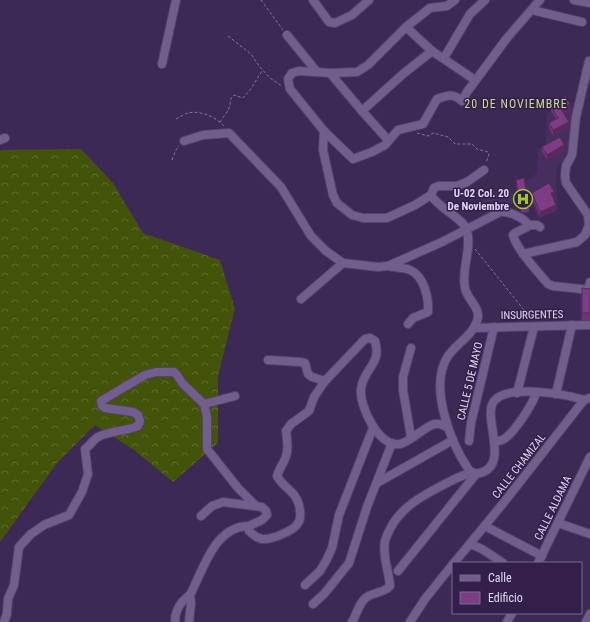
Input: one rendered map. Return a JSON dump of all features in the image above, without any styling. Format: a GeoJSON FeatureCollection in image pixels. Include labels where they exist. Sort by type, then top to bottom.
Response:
{"type":"FeatureCollection","features":[{"type":"Feature","properties":{"kind":"street"},"geometry":{"type":"LineString","coordinates":[[162,64],[176,0]]}},
{"type":"Feature","properties":{"kind":"street"},"geometry":{"type":"LineString","coordinates":[[313,0],[329,22],[335,23],[352,14],[369,0]]}},
{"type":"Feature","properties":{"kind":"street"},"geometry":{"type":"LineString","coordinates":[[455,0],[447,6],[430,8],[406,27],[368,66],[357,72],[330,73],[299,71],[292,73],[288,79],[290,89],[324,130],[353,159],[372,152],[385,144],[398,130],[423,124],[437,99],[449,95],[456,96],[462,101],[507,38],[540,0]]}},
{"type":"Feature","properties":{"kind":"street"},"geometry":{"type":"LineString","coordinates":[[444,58],[470,14],[485,0]]}},
{"type":"Feature","properties":{"kind":"street"},"geometry":{"type":"LineString","coordinates":[[574,0],[590,4]]}},
{"type":"Feature","properties":{"kind":"street"},"geometry":{"type":"LineString","coordinates":[[532,10],[582,22]]}},
{"type":"Feature","properties":{"kind":"street"},"geometry":{"type":"LineString","coordinates":[[406,27],[432,51],[476,80]]}},
{"type":"Feature","properties":{"kind":"street"},"geometry":{"type":"LineString","coordinates":[[287,35],[317,72]]}},
{"type":"Feature","properties":{"kind":"street"},"geometry":{"type":"LineString","coordinates":[[362,111],[402,74],[432,51]]}},
{"type":"Feature","properties":{"kind":"street"},"geometry":{"type":"LineString","coordinates":[[523,254],[577,242],[585,235],[588,225],[588,215],[566,184],[565,176],[566,166],[572,155],[576,117],[589,61]]}},
{"type":"Feature","properties":{"kind":"street"},"geometry":{"type":"LineString","coordinates":[[330,73],[388,140]]}},
{"type":"Feature","properties":{"kind":"street"},"geometry":{"type":"LineString","coordinates":[[324,130],[323,150],[333,196],[337,203],[352,215],[363,218],[387,218],[415,205],[431,195],[434,188],[439,186],[457,186],[467,182],[484,170]]}},
{"type":"Feature","properties":{"kind":"street"},"geometry":{"type":"LineString","coordinates":[[184,141],[203,135],[229,133],[282,187],[311,236],[326,251],[343,263],[378,267],[388,266],[409,270],[417,274],[423,284],[428,300],[428,312],[413,318],[408,324]]}},
{"type":"Feature","properties":{"kind":"street"},"geometry":{"type":"LineString","coordinates":[[431,195],[435,202],[457,218],[467,230],[468,244],[465,287],[467,294],[478,312],[478,320],[467,337],[448,356],[441,378],[440,391],[447,427],[465,465],[474,473]]}},
{"type":"Feature","properties":{"kind":"street"},"geometry":{"type":"LineString","coordinates":[[388,266],[467,230],[500,212],[505,212],[525,220],[528,225]]}},
{"type":"Feature","properties":{"kind":"street"},"geometry":{"type":"LineString","coordinates":[[540,227],[537,225],[528,225],[526,228],[515,233],[513,236],[523,254],[548,284],[553,286],[589,287]]}},
{"type":"Feature","properties":{"kind":"street"},"geometry":{"type":"LineString","coordinates":[[301,299],[343,263]]}},
{"type":"Feature","properties":{"kind":"street","name":"INSURGENTES"},"geometry":{"type":"LineString","coordinates":[[474,328],[590,324]]}},
{"type":"Feature","properties":{"kind":"street"},"geometry":{"type":"LineString","coordinates":[[556,394],[572,325]]}},
{"type":"Feature","properties":{"kind":"street","name":"CALLE 5 DE MAYO"},"geometry":{"type":"LineString","coordinates":[[469,441],[471,423],[494,327]]}},
{"type":"Feature","properties":{"kind":"street"},"geometry":{"type":"LineString","coordinates":[[517,392],[534,327]]}},
{"type":"Feature","properties":{"kind":"street"},"geometry":{"type":"LineString","coordinates":[[249,526],[249,531],[256,536],[262,539],[271,539],[292,529],[298,524],[301,518],[296,495],[280,481],[277,476],[286,456],[288,447],[286,431],[291,424],[309,412],[314,396],[325,381],[365,339],[370,338],[375,341],[378,352],[376,359],[364,380],[361,395],[373,428],[380,436],[392,443],[399,444],[434,424],[440,424],[447,427]]}},
{"type":"Feature","properties":{"kind":"street"},"geometry":{"type":"LineString","coordinates":[[411,348],[403,377],[403,390],[411,437]]}},
{"type":"Feature","properties":{"kind":"street"},"geometry":{"type":"LineString","coordinates":[[268,360],[305,363],[308,374],[312,377],[325,381]]}},
{"type":"Feature","properties":{"kind":"street"},"geometry":{"type":"LineString","coordinates":[[4,622],[7,614],[8,599],[14,585],[19,548],[31,534],[44,525],[69,515],[82,492],[88,474],[85,449],[90,446],[99,436],[132,429],[138,426],[140,421],[138,415],[133,412],[105,408],[102,406],[101,401],[106,396],[121,390],[145,375],[156,372],[174,372],[183,384],[204,404],[207,417],[207,449],[238,488],[256,506]]}},
{"type":"Feature","properties":{"kind":"street"},"geometry":{"type":"LineString","coordinates":[[352,622],[361,604],[367,597],[387,590],[390,586],[390,576],[384,553],[385,540],[392,524],[404,509],[419,497],[462,475],[485,472],[490,466],[494,458],[495,442],[490,412],[494,401],[500,397],[517,392],[556,394],[587,399]]}},
{"type":"Feature","properties":{"kind":"street"},"geometry":{"type":"LineString","coordinates":[[495,442],[504,439],[510,434],[532,404],[536,393]]}},
{"type":"Feature","properties":{"kind":"street"},"geometry":{"type":"LineString","coordinates":[[204,404],[235,396]]}},
{"type":"Feature","properties":{"kind":"street","name":"CALLE CHAMIZAL"},"geometry":{"type":"LineString","coordinates":[[456,562],[587,399]]}},
{"type":"Feature","properties":{"kind":"street"},"geometry":{"type":"LineString","coordinates":[[305,584],[320,571],[332,548],[339,515],[373,428]]}},
{"type":"Feature","properties":{"kind":"street"},"geometry":{"type":"LineString","coordinates":[[376,483],[453,440]]}},
{"type":"Feature","properties":{"kind":"street"},"geometry":{"type":"LineString","coordinates":[[314,604],[344,570],[348,563],[376,483],[392,443]]}},
{"type":"Feature","properties":{"kind":"street","name":"CALLE ALDAMA"},"geometry":{"type":"LineString","coordinates":[[540,559],[589,461]]}},
{"type":"Feature","properties":{"kind":"street"},"geometry":{"type":"LineString","coordinates":[[398,571],[474,473]]}},
{"type":"Feature","properties":{"kind":"street"},"geometry":{"type":"LineString","coordinates":[[175,622],[175,617],[180,604],[190,595],[209,553],[218,542],[241,526],[249,526],[267,516],[266,511],[262,507],[223,502],[212,506],[201,516]]}},
{"type":"Feature","properties":{"kind":"street"},"geometry":{"type":"LineString","coordinates":[[558,523],[590,534]]}},
{"type":"Feature","properties":{"kind":"street"},"geometry":{"type":"LineString","coordinates":[[485,526],[540,559]]}},
{"type":"Feature","properties":{"kind":"street"},"geometry":{"type":"LineString","coordinates":[[470,544],[482,548],[502,562]]}},
{"type":"Feature","properties":{"kind":"street","name":"CALLE CHAMIZAL"},"geometry":{"type":"LineString","coordinates":[[410,622],[425,599],[452,566]]}},
{"type":"Feature","properties":{"kind":"street"},"geometry":{"type":"LineString","coordinates":[[189,622],[191,603],[190,595]]}},
{"type":"Feature","properties":{"kind":"street"},"geometry":{"type":"LineString","coordinates":[[179,622],[180,604]]}},
{"type":"Feature","properties":{"kind":"street"},"geometry":{"type":"LineString","coordinates":[[586,622],[590,614]]}},
{"type":"Feature","properties":{"kind":"path"},"geometry":{"type":"LineString","coordinates":[[261,0],[287,35]]}},
{"type":"Feature","properties":{"kind":"path"},"geometry":{"type":"LineString","coordinates":[[228,36],[251,54],[270,78],[290,89]]}},
{"type":"Feature","properties":{"kind":"path"},"geometry":{"type":"LineString","coordinates":[[220,122],[230,107],[230,100],[232,97],[243,98],[263,70]]}},
{"type":"Feature","properties":{"kind":"path"},"geometry":{"type":"LineString","coordinates":[[176,119],[188,113],[201,113],[220,122],[229,133]]}},
{"type":"Feature","properties":{"kind":"path"},"geometry":{"type":"LineString","coordinates":[[418,126],[415,130],[421,135],[428,136],[433,133],[448,137],[454,144],[472,144],[476,149],[488,152],[489,154],[484,170]]}},
{"type":"Feature","properties":{"kind":"path"},"geometry":{"type":"LineString","coordinates":[[172,160],[176,150],[184,141]]}},
{"type":"Feature","properties":{"kind":"path"},"geometry":{"type":"LineString","coordinates":[[468,244],[474,247],[534,323],[534,327]]}},
{"type":"Feature","properties":{"kind":"shaded area"},"geometry":{"type":"Polygon","coordinates":[[[567,99],[573,108],[568,147],[564,160],[557,167],[556,185],[558,209],[538,219],[524,183],[537,173],[538,150],[546,144],[547,114],[567,99]]]}},
{"type":"Feature","properties":{"kind":"shaded area"},"geometry":{"type":"Polygon","coordinates":[[[508,185],[517,200],[489,218],[478,203],[508,185]]]}},
{"type":"Feature","properties":{"kind":"shaded area"},"geometry":{"type":"Polygon","coordinates":[[[580,291],[590,291],[590,323],[580,323],[580,291]]]}},
{"type":"Feature","properties":{"kind":"green space"},"geometry":{"type":"Polygon","coordinates":[[[81,149],[113,183],[143,233],[220,260],[235,309],[218,376],[218,443],[173,482],[134,450],[95,425],[57,463],[0,542],[0,150],[81,149]]]}},
{"type":"Feature","properties":{"kind":"building"},"geometry":{"type":"Polygon","coordinates":[[[565,96],[570,104],[561,109],[569,122],[553,130],[549,123],[558,118],[551,106],[565,96]]]}},
{"type":"Feature","properties":{"kind":"building"},"geometry":{"type":"Polygon","coordinates":[[[560,137],[564,145],[547,155],[542,147],[560,137]]]}},
{"type":"Feature","properties":{"kind":"building","name":"U-02 Col. 20 De Noviembre"},"geometry":{"type":"Polygon","coordinates":[[[524,178],[529,207],[524,208],[521,207],[516,180],[524,178]]]}},
{"type":"Feature","properties":{"kind":"building"},"geometry":{"type":"Polygon","coordinates":[[[549,183],[554,192],[551,193],[556,205],[540,212],[532,193],[549,183]]]}},
{"type":"Feature","properties":{"kind":"building"},"geometry":{"type":"Polygon","coordinates":[[[582,288],[590,289],[590,313],[582,313],[582,288]]]}},
{"type":"Feature","properties":{"kind":"place","name":"U-02 Col. 20 De Noviembre"},"geometry":{"type":"Point","coordinates":[523,199]}},
{"type":"Feature","properties":{"kind":"district","name":"20 DE NOVIEMBRE"},"geometry":{"type":"Point","coordinates":[516,104]}}]}
